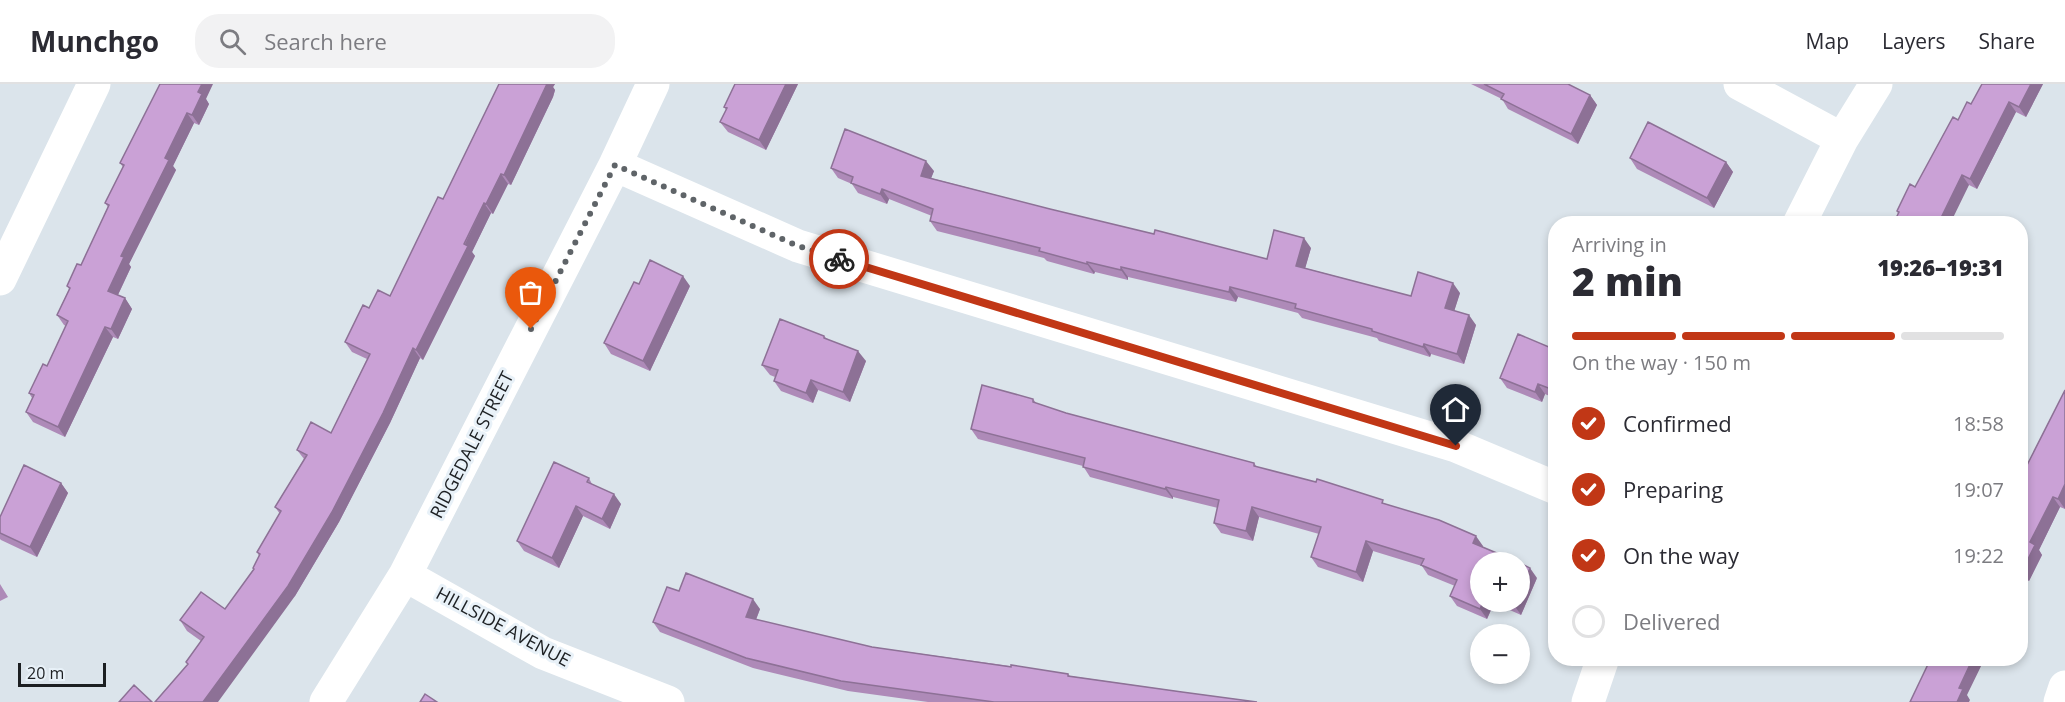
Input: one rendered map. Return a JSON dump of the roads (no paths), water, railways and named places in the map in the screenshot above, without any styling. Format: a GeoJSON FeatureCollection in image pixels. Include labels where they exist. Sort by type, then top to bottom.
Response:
{"type":"FeatureCollection","features":[{"type":"Feature","properties":{"kind":"street"},"geometry":{"type":"LineString","coordinates":[[0,279],[94,84]]}},
{"type":"Feature","properties":{"kind":"street","name":"RIDGEDALE STREET"},"geometry":{"type":"LineString","coordinates":[[326,702],[405,575],[615,165],[653,84]]}},
{"type":"Feature","properties":{"kind":"street"},"geometry":{"type":"LineString","coordinates":[[1740,84],[1842,138]]}},
{"type":"Feature","properties":{"kind":"street"},"geometry":{"type":"LineString","coordinates":[[1803,216],[1842,138],[1876,84]]}},
{"type":"Feature","properties":{"kind":"street"},"geometry":{"type":"LineString","coordinates":[[615,165],[798,246],[1456,446],[1548,485]]}},
{"type":"Feature","properties":{"kind":"street","name":"HILLSIDE AVENUE"},"geometry":{"type":"LineString","coordinates":[[405,575],[543,653],[668,702]]}},
{"type":"Feature","properties":{"kind":"street"},"geometry":{"type":"LineString","coordinates":[[1588,702],[1600,666]]}},
{"type":"Feature","properties":{"kind":"street"},"geometry":{"type":"LineString","coordinates":[[2060,702],[2065,687]]}}]}
